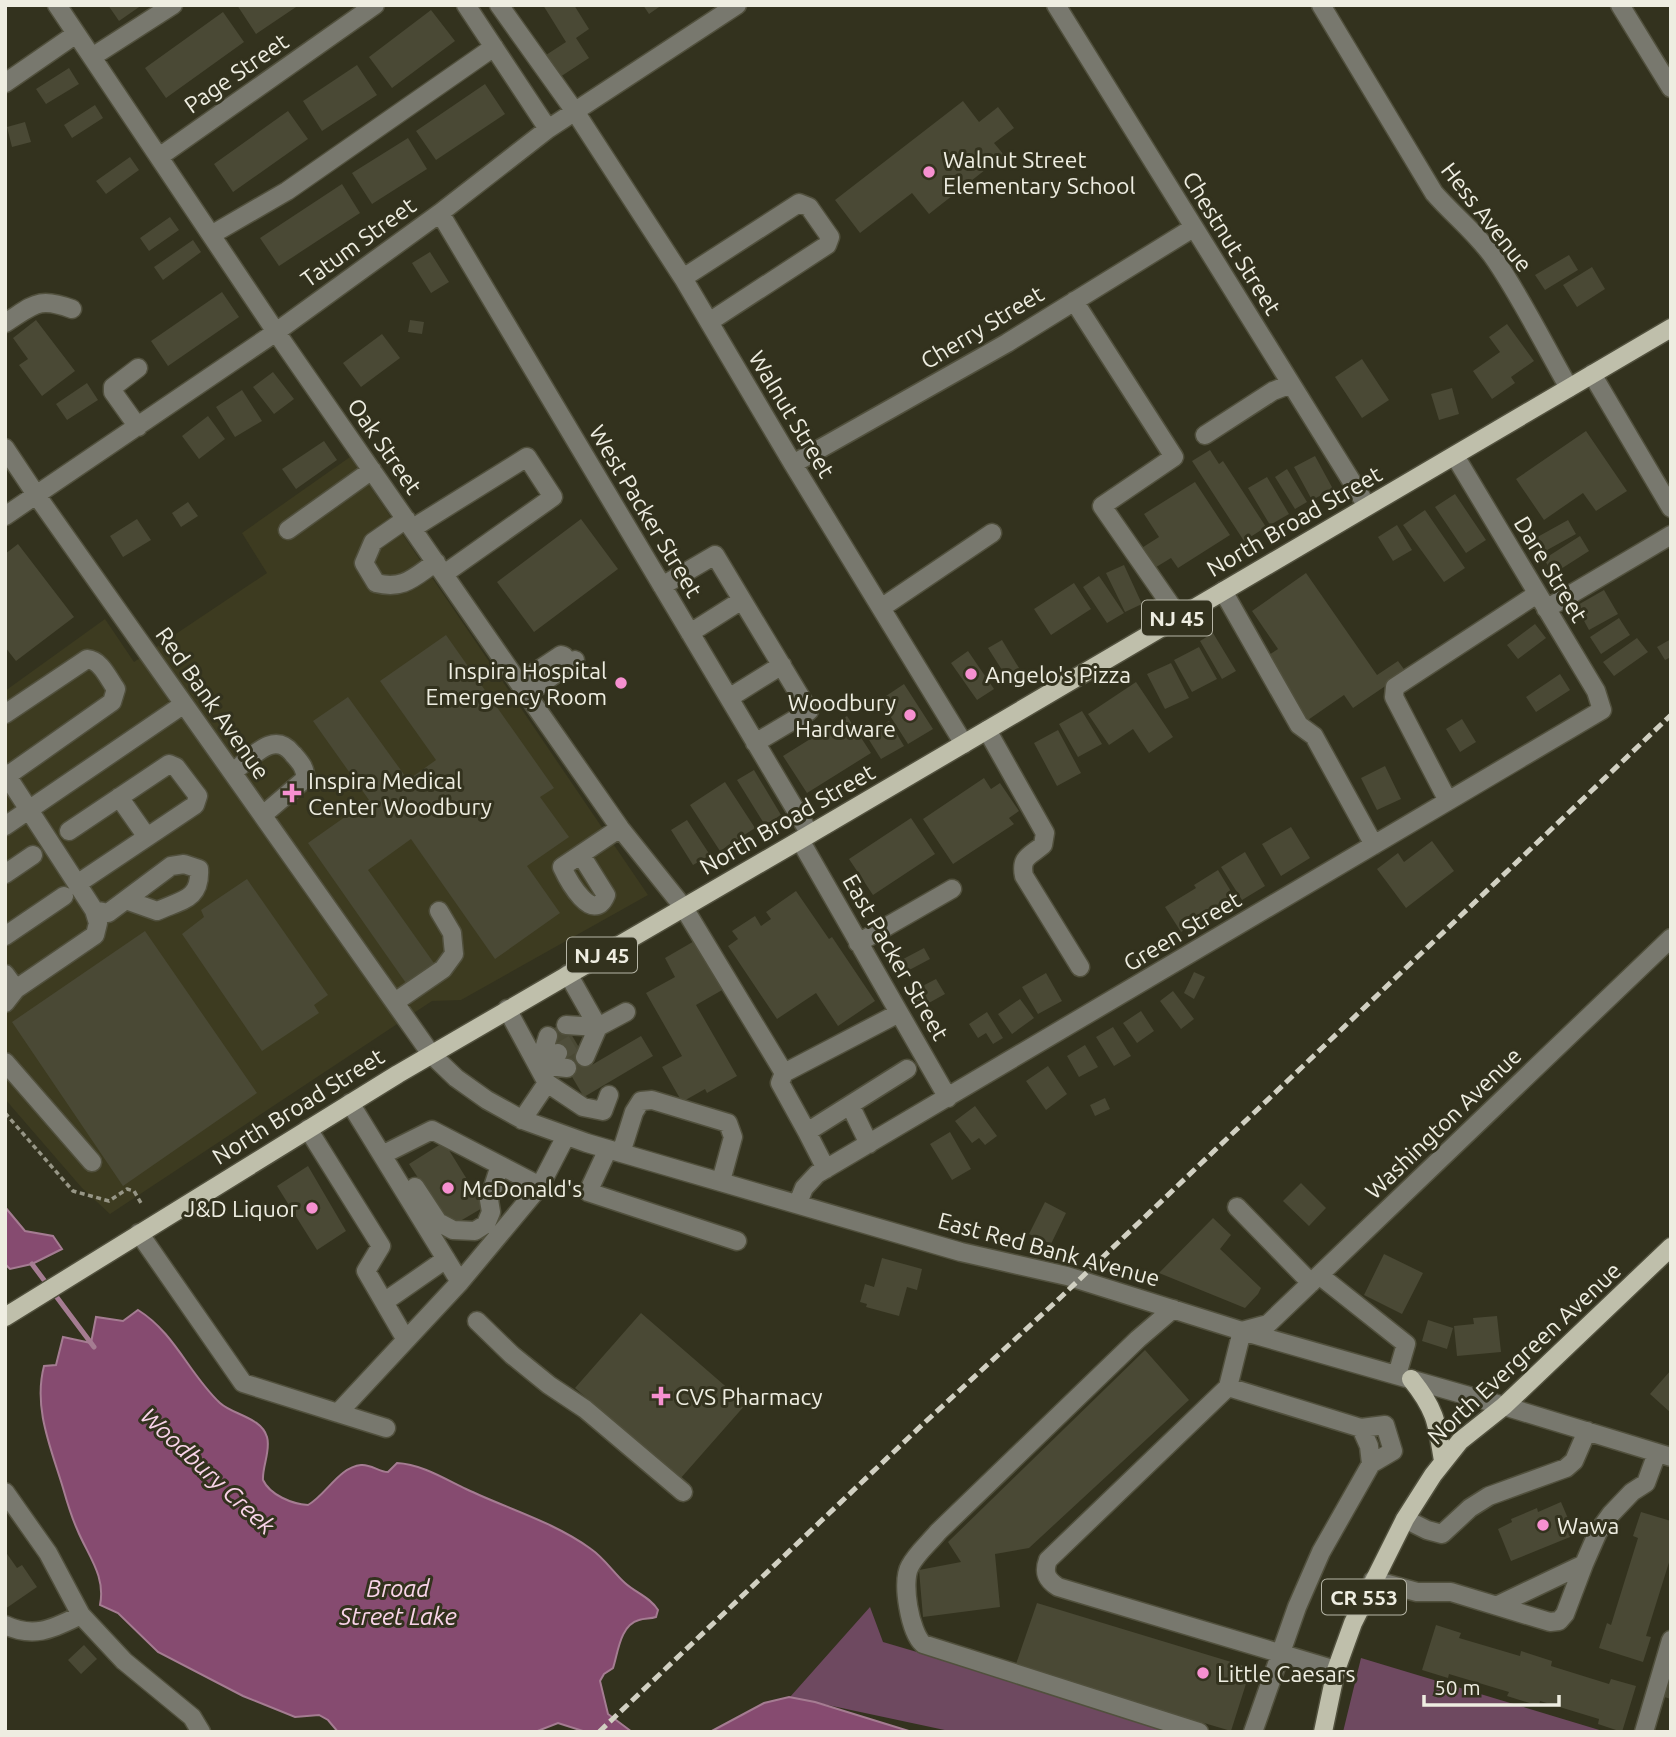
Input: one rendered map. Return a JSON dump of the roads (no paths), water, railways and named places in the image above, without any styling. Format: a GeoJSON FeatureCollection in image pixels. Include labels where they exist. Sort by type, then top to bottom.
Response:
{"type":"FeatureCollection","features":[{"type":"Feature","properties":{"kind":"main road","name":"North Broad Street"},"geometry":{"type":"LineString","coordinates":[[5,1317],[431,1054],[1671,328]]}},
{"type":"Feature","properties":{"kind":"main road","name":"North Evergreen Avenue"},"geometry":{"type":"LineString","coordinates":[[1323,1732],[1336,1670],[1353,1623],[1405,1519],[1443,1461],[1460,1441],[1504,1406],[1671,1247]]}},
{"type":"Feature","properties":{"kind":"main road"},"geometry":{"type":"LineString","coordinates":[[1404,1377],[1428,1400],[1437,1420],[1443,1461]]}},
{"type":"Feature","properties":{"kind":"street","name":"Oak Street"},"geometry":{"type":"LineString","coordinates":[[57,5],[276,332],[620,828],[684,908],[784,1073],[780,1083],[807,1132]]}},
{"type":"Feature","properties":{"kind":"street"},"geometry":{"type":"LineString","coordinates":[[92,57],[173,5]]}},
{"type":"Feature","properties":{"kind":"street","name":"Page Street"},"geometry":{"type":"LineString","coordinates":[[159,158],[375,5]]}},
{"type":"Feature","properties":{"kind":"street"},"geometry":{"type":"LineString","coordinates":[[467,5],[548,129]]}},
{"type":"Feature","properties":{"kind":"street","name":"Walnut Street"},"geometry":{"type":"LineString","coordinates":[[499,5],[576,113],[683,278],[964,744]]}},
{"type":"Feature","properties":{"kind":"street","name":"Tatum Street"},"geometry":{"type":"LineString","coordinates":[[5,516],[276,332],[440,213],[548,129],[737,5]]}},
{"type":"Feature","properties":{"kind":"street","name":"Chestnut Street"},"geometry":{"type":"LineString","coordinates":[[1056,5],[1367,506]]}},
{"type":"Feature","properties":{"kind":"street","name":"Hess Avenue"},"geometry":{"type":"LineString","coordinates":[[1321,5],[1434,193],[1495,259],[1569,388]]}},
{"type":"Feature","properties":{"kind":"street"},"geometry":{"type":"LineString","coordinates":[[1620,5],[1671,88]]}},
{"type":"Feature","properties":{"kind":"street"},"geometry":{"type":"LineString","coordinates":[[5,83],[76,34]]}},
{"type":"Feature","properties":{"kind":"street"},"geometry":{"type":"LineString","coordinates":[[211,235],[287,191],[494,47]]}},
{"type":"Feature","properties":{"kind":"street"},"geometry":{"type":"LineString","coordinates":[[683,278],[799,204],[809,207],[830,237],[827,245],[709,322]]}},
{"type":"Feature","properties":{"kind":"street","name":"West Packer Street"},"geometry":{"type":"LineString","coordinates":[[440,213],[729,698],[805,837]]}},
{"type":"Feature","properties":{"kind":"street","name":"Cherry Street"},"geometry":{"type":"LineString","coordinates":[[793,464],[1007,343],[1193,228]]}},
{"type":"Feature","properties":{"kind":"street"},"geometry":{"type":"LineString","coordinates":[[1074,301],[1174,457],[1102,506],[1180,617]]}},
{"type":"Feature","properties":{"kind":"street"},"geometry":{"type":"LineString","coordinates":[[5,323],[39,302],[54,302],[72,309]]}},
{"type":"Feature","properties":{"kind":"street"},"geometry":{"type":"LineString","coordinates":[[138,368],[113,387],[113,393],[138,427]]}},
{"type":"Feature","properties":{"kind":"street"},"geometry":{"type":"LineString","coordinates":[[1592,374],[1671,508]]}},
{"type":"Feature","properties":{"kind":"street"},"geometry":{"type":"LineString","coordinates":[[1205,435],[1273,391],[1291,384]]}},
{"type":"Feature","properties":{"kind":"street","name":"Red Bank Avenue"},"geometry":{"type":"LineString","coordinates":[[5,448],[431,1054]]}},
{"type":"Feature","properties":{"kind":"street","name":"Dare Street"},"geometry":{"type":"LineString","coordinates":[[1455,456],[1596,691],[1602,710]]}},
{"type":"Feature","properties":{"kind":"street"},"geometry":{"type":"LineString","coordinates":[[527,457],[553,497],[440,568],[402,585],[391,587],[376,583],[364,564],[373,542],[409,524],[527,457]]}},
{"type":"Feature","properties":{"kind":"street"},"geometry":{"type":"LineString","coordinates":[[288,530],[372,470]]}},
{"type":"Feature","properties":{"kind":"street"},"geometry":{"type":"LineString","coordinates":[[881,608],[992,533]]}},
{"type":"Feature","properties":{"kind":"street"},"geometry":{"type":"LineString","coordinates":[[1448,801],[1394,697],[1395,687],[1542,601],[1671,535]]}},
{"type":"Feature","properties":{"kind":"street"},"geometry":{"type":"LineString","coordinates":[[662,586],[715,555],[782,665],[809,711],[755,743]]}},
{"type":"Feature","properties":{"kind":"street"},"geometry":{"type":"LineString","coordinates":[[1223,591],[1299,725],[1314,736],[1374,845]]}},
{"type":"Feature","properties":{"kind":"street"},"geometry":{"type":"LineString","coordinates":[[690,633],[742,600]]}},
{"type":"Feature","properties":{"kind":"street"},"geometry":{"type":"LineString","coordinates":[[523,688],[569,658]]}},
{"type":"Feature","properties":{"kind":"street"},"geometry":{"type":"LineString","coordinates":[[7,709],[87,659],[93,659],[100,665],[116,689],[112,702],[6,774],[30,809],[71,890],[94,910],[108,913],[127,900]]}},
{"type":"Feature","properties":{"kind":"street"},"geometry":{"type":"LineString","coordinates":[[729,698],[782,665]]}},
{"type":"Feature","properties":{"kind":"street"},"geometry":{"type":"LineString","coordinates":[[5,826],[184,704]]}},
{"type":"Feature","properties":{"kind":"street","name":"Green Street"},"geometry":{"type":"LineString","coordinates":[[798,1203],[804,1188],[817,1174],[1602,710]]}},
{"type":"Feature","properties":{"kind":"street"},"geometry":{"type":"LineString","coordinates":[[986,730],[1045,833],[1043,845],[1026,858],[1022,865],[1024,876],[1080,967]]}},
{"type":"Feature","properties":{"kind":"street"},"geometry":{"type":"LineString","coordinates":[[233,772],[269,744],[277,742],[288,747],[302,764],[305,779],[263,816]]}},
{"type":"Feature","properties":{"kind":"street"},"geometry":{"type":"LineString","coordinates":[[5,936],[195,805],[198,796],[176,767],[169,764],[69,831]]}},
{"type":"Feature","properties":{"kind":"street"},"geometry":{"type":"LineString","coordinates":[[119,797],[147,837]]}},
{"type":"Feature","properties":{"kind":"street"},"geometry":{"type":"LineString","coordinates":[[581,855],[620,828]]}},
{"type":"Feature","properties":{"kind":"street","name":"East Packer Street"},"geometry":{"type":"LineString","coordinates":[[805,837],[858,943],[948,1098]]}},
{"type":"Feature","properties":{"kind":"street"},"geometry":{"type":"LineString","coordinates":[[5,874],[33,855]]}},
{"type":"Feature","properties":{"kind":"street"},"geometry":{"type":"LineString","coordinates":[[858,943],[952,889]]}},
{"type":"Feature","properties":{"kind":"street"},"geometry":{"type":"LineString","coordinates":[[5,974],[10,996],[95,935],[98,923],[94,910]]}},
{"type":"Feature","properties":{"kind":"street"},"geometry":{"type":"LineString","coordinates":[[395,1002],[443,969],[454,954],[452,933],[439,911]]}},
{"type":"Feature","properties":{"kind":"street","name":"Washington Avenue"},"geometry":{"type":"LineString","coordinates":[[1242,1331],[1268,1324],[1671,938]]}},
{"type":"Feature","properties":{"kind":"street"},"geometry":{"type":"LineString","coordinates":[[568,974],[598,1027]]}},
{"type":"Feature","properties":{"kind":"street"},"geometry":{"type":"LineString","coordinates":[[507,1009],[547,1083],[583,1107],[603,1111],[609,1096]]}},
{"type":"Feature","properties":{"kind":"street"},"geometry":{"type":"LineString","coordinates":[[580,1050],[598,1027],[626,1012]]}},
{"type":"Feature","properties":{"kind":"street"},"geometry":{"type":"LineString","coordinates":[[784,1073],[899,1013]]}},
{"type":"Feature","properties":{"kind":"street"},"geometry":{"type":"LineString","coordinates":[[566,1025],[598,1027]]}},
{"type":"Feature","properties":{"kind":"street"},"geometry":{"type":"LineString","coordinates":[[539,1065],[548,1036]]}},
{"type":"Feature","properties":{"kind":"street","name":"East Red Bank Avenue"},"geometry":{"type":"LineString","coordinates":[[431,1054],[462,1083],[487,1100],[523,1120],[566,1136],[961,1252],[1067,1276],[1242,1331],[1664,1455]]}},
{"type":"Feature","properties":{"kind":"street"},"geometry":{"type":"LineString","coordinates":[[539,1065],[562,1060]]}},
{"type":"Feature","properties":{"kind":"street"},"geometry":{"type":"LineString","coordinates":[[5,1062],[92,1162]]}},
{"type":"Feature","properties":{"kind":"street"},"geometry":{"type":"LineString","coordinates":[[826,1169],[807,1132],[907,1069]]}},
{"type":"Feature","properties":{"kind":"street"},"geometry":{"type":"LineString","coordinates":[[523,1120],[547,1083]]}},
{"type":"Feature","properties":{"kind":"street"},"geometry":{"type":"LineString","coordinates":[[721,1181],[733,1137],[728,1124],[652,1100],[642,1101],[634,1112],[615,1151],[588,1192],[737,1241]]}},
{"type":"Feature","properties":{"kind":"street"},"geometry":{"type":"LineString","coordinates":[[350,1103],[460,1282]]}},
{"type":"Feature","properties":{"kind":"street"},"geometry":{"type":"LineString","coordinates":[[850,1105],[869,1144]]}},
{"type":"Feature","properties":{"kind":"street"},"geometry":{"type":"LineString","coordinates":[[308,1129],[381,1246],[366,1271],[406,1340]]}},
{"type":"Feature","properties":{"kind":"street"},"geometry":{"type":"LineString","coordinates":[[382,1155],[432,1130],[540,1186]]}},
{"type":"Feature","properties":{"kind":"street"},"geometry":{"type":"LineString","coordinates":[[338,1413],[460,1282],[540,1186],[566,1136]]}},
{"type":"Feature","properties":{"kind":"street"},"geometry":{"type":"LineString","coordinates":[[394,1175],[411,1181],[438,1222],[453,1230],[475,1231],[486,1224],[491,1212],[489,1200],[500,1165]]}},
{"type":"Feature","properties":{"kind":"street"},"geometry":{"type":"LineString","coordinates":[[1237,1207],[1315,1279],[1406,1344],[1404,1377]]}},
{"type":"Feature","properties":{"kind":"street"},"geometry":{"type":"LineString","coordinates":[[139,1233],[243,1383],[386,1428]]}},
{"type":"Feature","properties":{"kind":"street"},"geometry":{"type":"LineString","coordinates":[[384,1302],[446,1259]]}},
{"type":"Feature","properties":{"kind":"street"},"geometry":{"type":"LineString","coordinates":[[1173,1309],[1138,1339],[938,1532],[910,1566],[905,1587],[910,1616],[918,1639],[923,1644],[1199,1732]]}},
{"type":"Feature","properties":{"kind":"street"},"geometry":{"type":"LineString","coordinates":[[477,1321],[549,1385],[585,1409],[683,1492]]}},
{"type":"Feature","properties":{"kind":"street"},"geometry":{"type":"LineString","coordinates":[[1242,1331],[1228,1387],[1048,1560],[1046,1575],[1058,1587],[1336,1670]]}},
{"type":"Feature","properties":{"kind":"street"},"geometry":{"type":"LineString","coordinates":[[1228,1387],[1360,1428],[1369,1446],[1371,1464],[1321,1552],[1280,1652],[1253,1732]]}},
{"type":"Feature","properties":{"kind":"street"},"geometry":{"type":"LineString","coordinates":[[1405,1519],[1442,1534],[1470,1508],[1489,1496],[1566,1468],[1574,1461],[1587,1431]]}},
{"type":"Feature","properties":{"kind":"street"},"geometry":{"type":"LineString","coordinates":[[1373,1580],[1417,1592],[1451,1592],[1550,1622],[1559,1621],[1565,1614],[1598,1532],[1632,1492],[1646,1483],[1664,1455]]}},
{"type":"Feature","properties":{"kind":"street"},"geometry":{"type":"LineString","coordinates":[[5,1492],[48,1553],[81,1615],[124,1661],[192,1717],[201,1732]]}},
{"type":"Feature","properties":{"kind":"street"},"geometry":{"type":"LineString","coordinates":[[1498,1605],[1584,1563]]}},
{"type":"Feature","properties":{"kind":"street"},"geometry":{"type":"LineString","coordinates":[[5,1625],[29,1632],[48,1632],[81,1615]]}},
{"type":"Feature","properties":{"kind":"street"},"geometry":{"type":"LineString","coordinates":[[1644,1732],[1671,1640]]}},
{"type":"Feature","properties":{"kind":"water"},"geometry":{"type":"Polygon","coordinates":[[[5,1207],[25,1231],[53,1236],[62,1249],[32,1264],[10,1269],[5,1264],[5,1207]]]}},
{"type":"Feature","properties":{"kind":"water","name":"Broad Street Lake"},"geometry":{"type":"Polygon","coordinates":[[[138,1310],[162,1330],[220,1403],[264,1430],[268,1447],[263,1480],[282,1498],[308,1505],[339,1476],[353,1467],[365,1465],[388,1472],[397,1463],[406,1464],[433,1473],[546,1523],[577,1539],[596,1553],[625,1583],[658,1610],[656,1617],[639,1620],[628,1628],[621,1640],[613,1668],[604,1674],[600,1681],[608,1714],[632,1732],[586,1732],[558,1723],[535,1732],[338,1732],[328,1720],[319,1715],[295,1717],[243,1696],[158,1652],[118,1613],[100,1605],[98,1575],[73,1519],[45,1428],[41,1382],[44,1366],[56,1365],[63,1337],[91,1343],[96,1317],[123,1321],[138,1310]]]}},
{"type":"Feature","properties":{"kind":"water"},"geometry":{"type":"Polygon","coordinates":[[[789,1697],[815,1702],[912,1732],[710,1732],[764,1703],[789,1697]]]}},
{"type":"Feature","properties":{"kind":"waterway","name":"Woodbury Creek"},"geometry":{"type":"LineString","coordinates":[[32,1264],[94,1347]]}},
{"type":"Feature","properties":{"kind":"tunnel"},"geometry":{"type":"LineString","coordinates":[[558,1053],[576,1042]]}},
{"type":"Feature","properties":{"kind":"railway"},"geometry":{"type":"LineString","coordinates":[[599,1732],[1061,1297],[1671,715]]}},
{"type":"Feature","properties":{"kind":"place","name":"Walnut Street Elementary School"},"geometry":{"type":"Point","coordinates":[929,172]}},
{"type":"Feature","properties":{"kind":"place","name":"Angelo's Pizza"},"geometry":{"type":"Point","coordinates":[971,674]}},
{"type":"Feature","properties":{"kind":"place","name":"Inspira Hospital Emergency Room"},"geometry":{"type":"Point","coordinates":[621,683]}},
{"type":"Feature","properties":{"kind":"place","name":"Woodbury Hardware"},"geometry":{"type":"Point","coordinates":[910,715]}},
{"type":"Feature","properties":{"kind":"place","name":"Inspira Medical Center Woodbury"},"geometry":{"type":"Point","coordinates":[292,793]}},
{"type":"Feature","properties":{"kind":"place","name":"McDonald's"},"geometry":{"type":"Point","coordinates":[448,1188]}},
{"type":"Feature","properties":{"kind":"place","name":"J&D Liquor"},"geometry":{"type":"Point","coordinates":[312,1208]}},
{"type":"Feature","properties":{"kind":"place","name":"CVS Pharmacy"},"geometry":{"type":"Point","coordinates":[661,1396]}},
{"type":"Feature","properties":{"kind":"place","name":"Wawa"},"geometry":{"type":"Point","coordinates":[1543,1525]}},
{"type":"Feature","properties":{"kind":"place","name":"Little Caesars"},"geometry":{"type":"Point","coordinates":[1203,1673]}}]}
